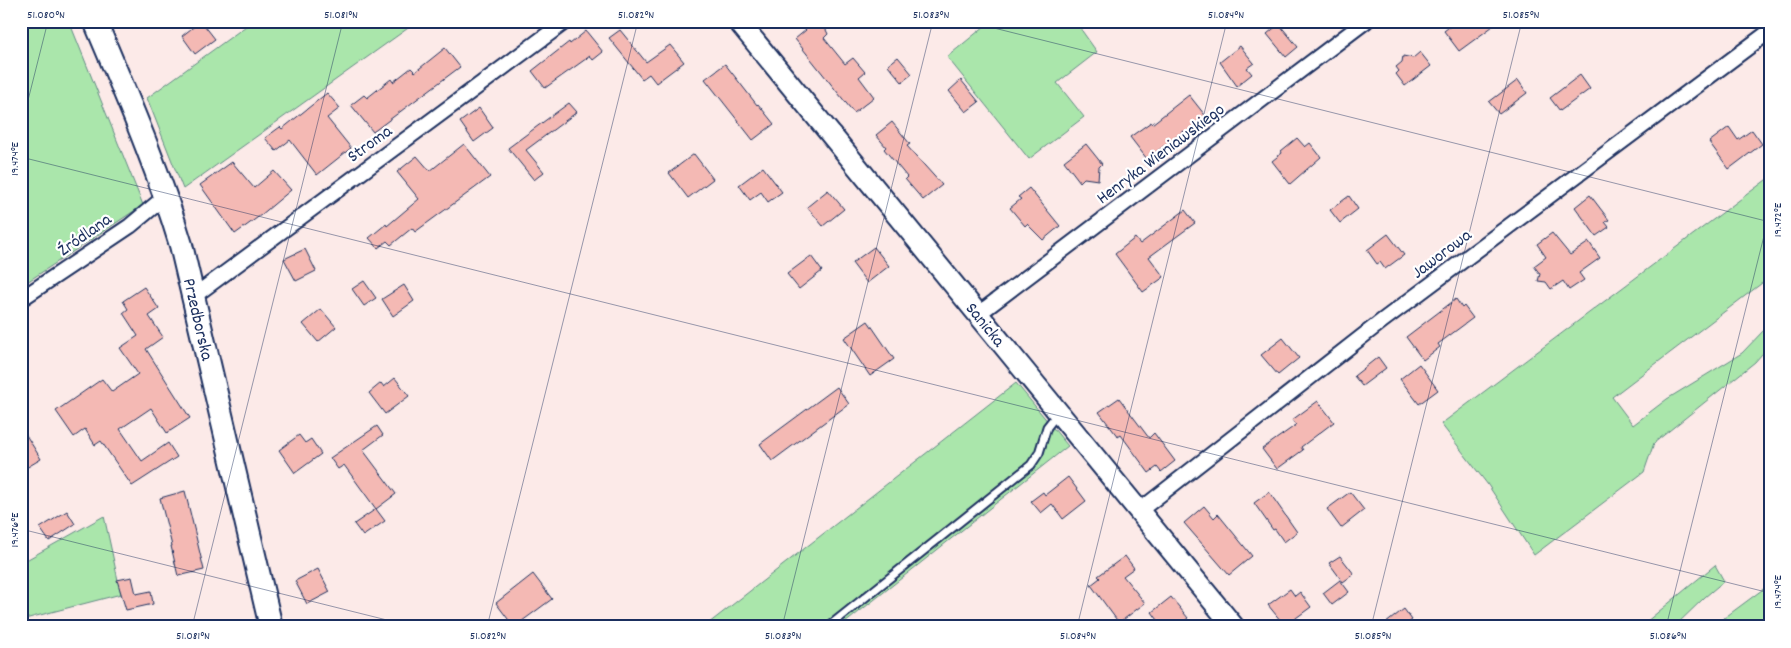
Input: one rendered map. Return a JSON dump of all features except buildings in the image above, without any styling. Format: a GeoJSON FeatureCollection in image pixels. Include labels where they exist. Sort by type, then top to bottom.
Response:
{"type":"FeatureCollection","features":[{"type":"Feature","properties":{"kind":"main road","name":"Przedborska"},"geometry":{"type":"LineString","coordinates":[[95,21],[166,196],[194,296],[271,627]]}},
{"type":"Feature","properties":{"kind":"street","name":"Stroma"},"geometry":{"type":"LineString","coordinates":[[194,296],[566,21]]}},
{"type":"Feature","properties":{"kind":"street","name":"Sanicka"},"geometry":{"type":"LineString","coordinates":[[738,21],[1234,627]]}},
{"type":"Feature","properties":{"kind":"street","name":"Henryka Wieniawskiego"},"geometry":{"type":"LineString","coordinates":[[977,314],[1366,21]]}},
{"type":"Feature","properties":{"kind":"street","name":"Jaworowa"},"geometry":{"type":"LineString","coordinates":[[1139,511],[1382,321],[1770,31]]}},
{"type":"Feature","properties":{"kind":"street","name":"Źródlana"},"geometry":{"type":"LineString","coordinates":[[21,300],[130,226],[166,196]]}},
{"type":"Feature","properties":{"kind":"lane"},"geometry":{"type":"LineString","coordinates":[[828,627],[1031,465],[1039,453],[1047,427],[1058,413]]}},
{"type":"Feature","properties":{"kind":"green space"},"geometry":{"type":"Polygon","coordinates":[[[21,21],[69,21],[143,205],[21,286],[21,21]]]}},
{"type":"Feature","properties":{"kind":"green space"},"geometry":{"type":"Polygon","coordinates":[[[253,21],[418,21],[183,189],[147,98],[253,21]]]}},
{"type":"Feature","properties":{"kind":"green space"},"geometry":{"type":"Polygon","coordinates":[[[991,21],[1088,21],[1080,28],[1097,52],[1057,83],[1084,117],[1029,159],[947,57],[991,21]]]}},
{"type":"Feature","properties":{"kind":"green space"},"geometry":{"type":"Polygon","coordinates":[[[1770,177],[1770,277],[1612,397],[1633,425],[1667,399],[1742,353],[1765,329],[1770,334],[1770,345],[1755,362],[1654,443],[1644,472],[1534,555],[1488,485],[1441,424],[1770,177]]]}},
{"type":"Feature","properties":{"kind":"green space"},"geometry":{"type":"Polygon","coordinates":[[[1016,383],[1068,446],[840,627],[704,627],[1016,383]]]}},
{"type":"Feature","properties":{"kind":"green space"},"geometry":{"type":"Polygon","coordinates":[[[104,516],[121,594],[21,620],[21,563],[104,516]]]}},
{"type":"Feature","properties":{"kind":"green space"},"geometry":{"type":"Polygon","coordinates":[[[1715,565],[1724,581],[1674,627],[1640,627],[1715,565]]]}},
{"type":"Feature","properties":{"kind":"green space"},"geometry":{"type":"Polygon","coordinates":[[[1770,584],[1770,627],[1712,627],[1770,584]]]}}]}
